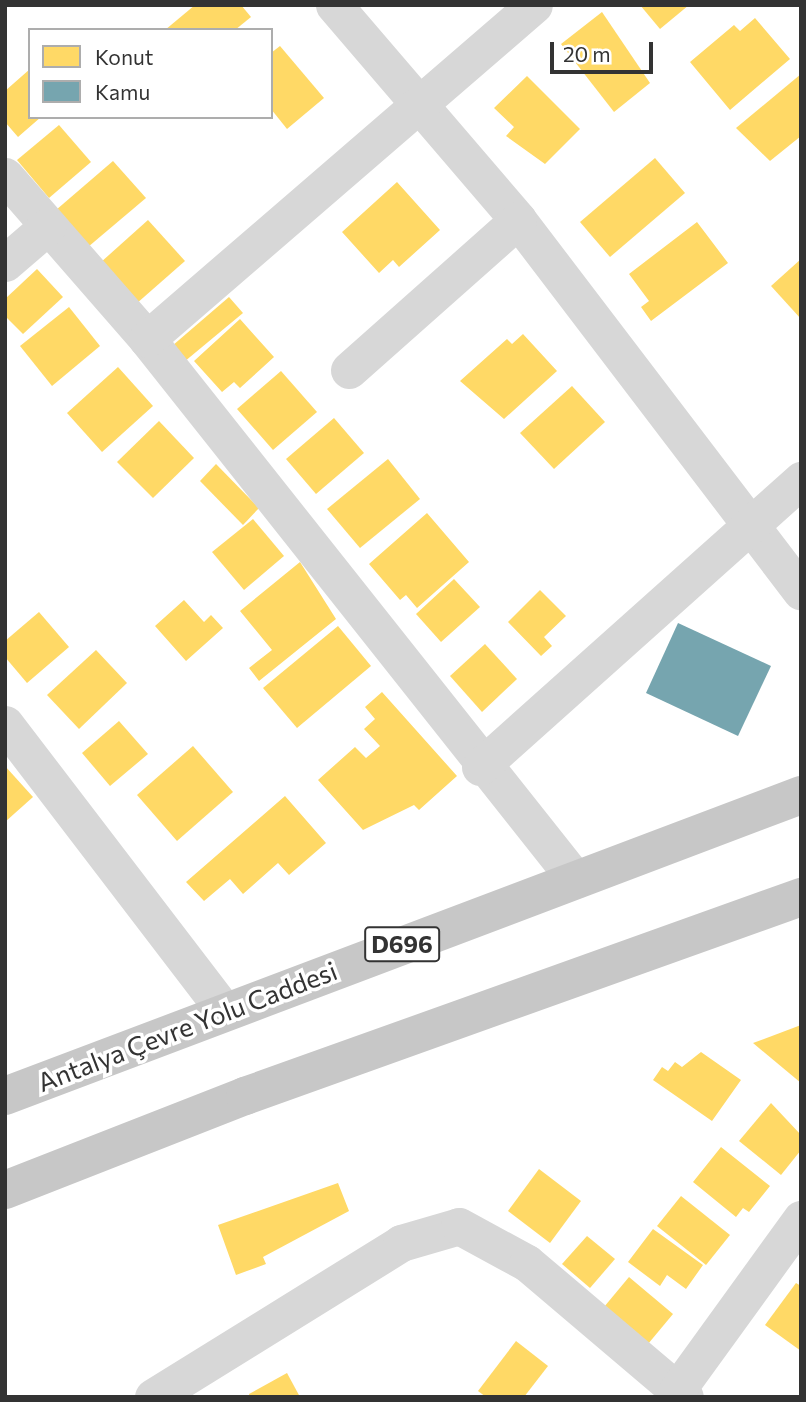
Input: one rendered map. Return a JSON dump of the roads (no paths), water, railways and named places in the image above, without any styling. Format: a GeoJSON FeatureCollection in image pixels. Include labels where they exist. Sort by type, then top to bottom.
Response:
{"type":"FeatureCollection","features":[{"type":"Feature","properties":{"kind":"highway","name":"Antalya Çevre Yolu Caddesi"},"geometry":{"type":"LineString","coordinates":[[5,1096],[223,1009],[576,880],[801,794]]}},
{"type":"Feature","properties":{"kind":"highway"},"geometry":{"type":"LineString","coordinates":[[5,1190],[258,1091],[801,897]]}},
{"type":"Feature","properties":{"kind":"street"},"geometry":{"type":"LineString","coordinates":[[334,5],[518,220],[746,527],[801,592]]}},
{"type":"Feature","properties":{"kind":"street"},"geometry":{"type":"LineString","coordinates":[[147,339],[418,102],[534,5]]}},
{"type":"Feature","properties":{"kind":"street"},"geometry":{"type":"LineString","coordinates":[[5,176],[147,339],[480,767],[576,880]]}},
{"type":"Feature","properties":{"kind":"street"},"geometry":{"type":"LineString","coordinates":[[349,370],[518,220]]}},
{"type":"Feature","properties":{"kind":"street"},"geometry":{"type":"LineString","coordinates":[[5,263],[48,226]]}},
{"type":"Feature","properties":{"kind":"street"},"geometry":{"type":"LineString","coordinates":[[480,767],[801,480]]}},
{"type":"Feature","properties":{"kind":"street"},"geometry":{"type":"LineString","coordinates":[[5,724],[223,1009]]}},
{"type":"Feature","properties":{"kind":"street"},"geometry":{"type":"LineString","coordinates":[[153,1397],[401,1243],[460,1226],[527,1262],[678,1395],[801,1219]]}}]}
